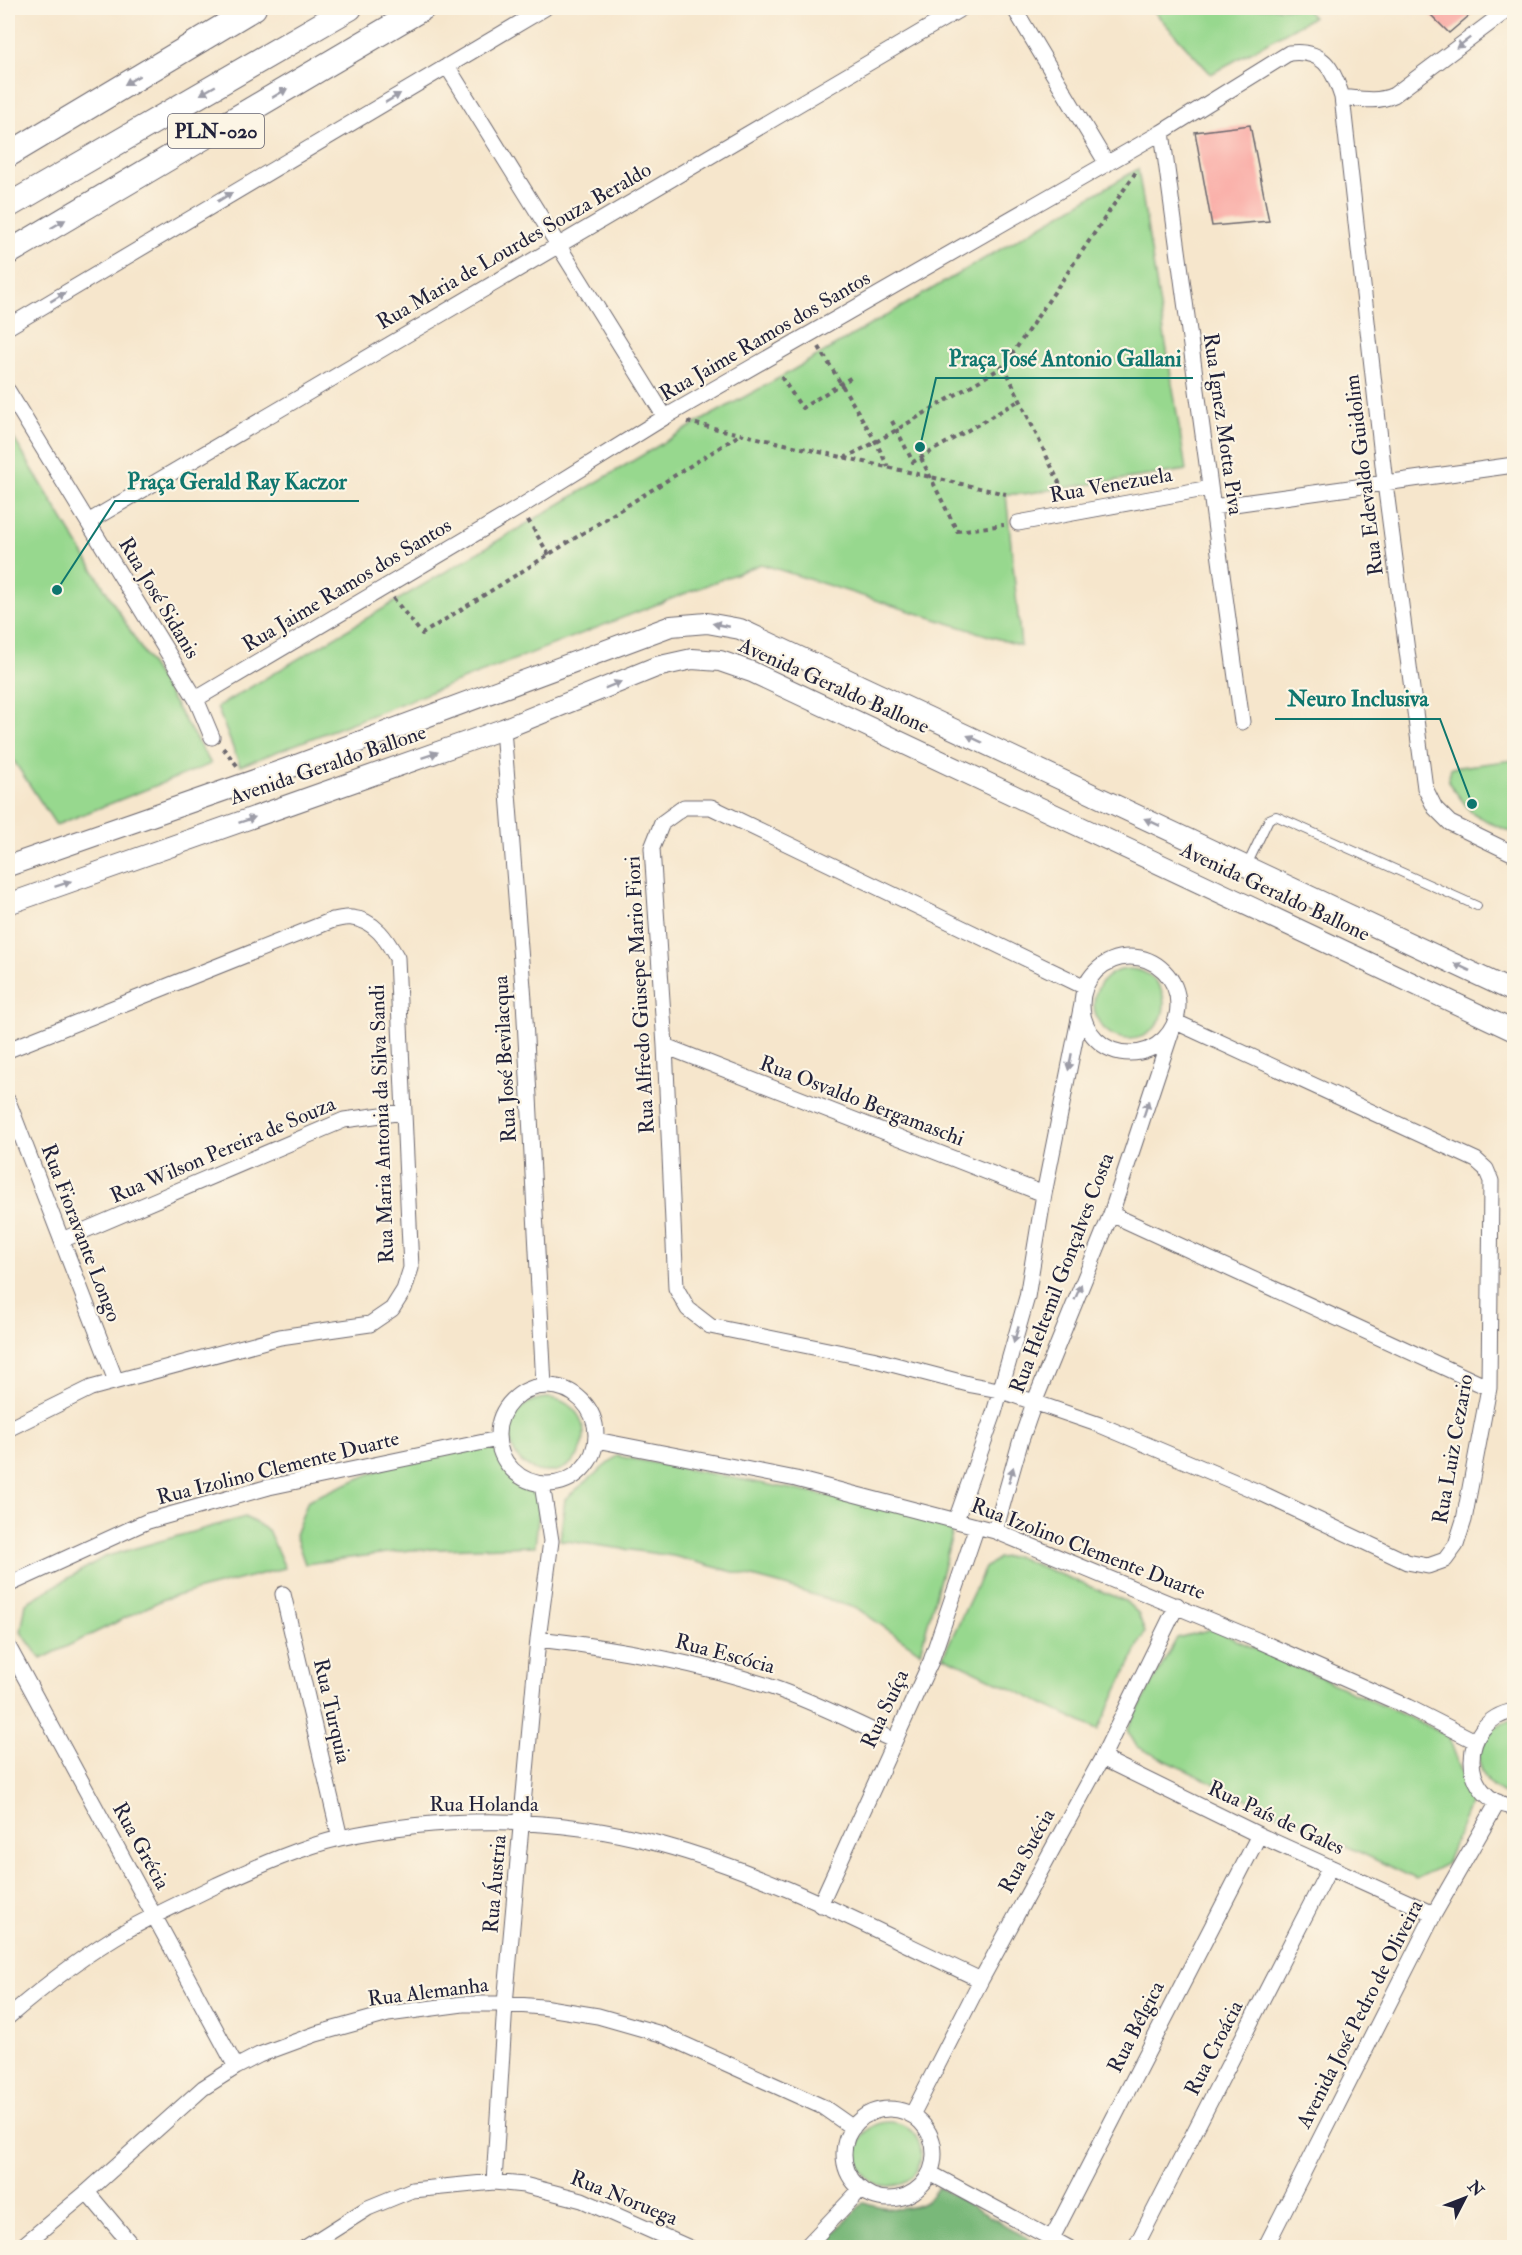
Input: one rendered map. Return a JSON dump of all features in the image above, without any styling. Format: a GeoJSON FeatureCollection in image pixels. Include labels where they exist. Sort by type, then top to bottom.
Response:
{"type":"FeatureCollection","features":[{"type":"Feature","properties":{"kind":"main road"},"geometry":{"type":"LineString","coordinates":[[8,155],[254,8]]}},
{"type":"Feature","properties":{"kind":"main road","name":"PLN-020"},"geometry":{"type":"LineString","coordinates":[[8,206],[350,8]]}},
{"type":"Feature","properties":{"kind":"main road","name":"PLN-020"},"geometry":{"type":"LineString","coordinates":[[8,253],[423,8]]}},
{"type":"Feature","properties":{"kind":"street"},"geometry":{"type":"LineString","coordinates":[[8,327],[545,8]]}},
{"type":"Feature","properties":{"kind":"street","name":"Rua Maria de Lourdes Souza Beraldo"},"geometry":{"type":"LineString","coordinates":[[88,522],[962,8]]}},
{"type":"Feature","properties":{"kind":"street"},"geometry":{"type":"LineString","coordinates":[[1014,8],[1107,164]]}},
{"type":"Feature","properties":{"kind":"street"},"geometry":{"type":"LineString","coordinates":[[1342,97],[1385,100],[1510,8]]}},
{"type":"Feature","properties":{"kind":"street","name":"Rua Jaime Ramos dos Santos"},"geometry":{"type":"LineString","coordinates":[[196,699],[520,507],[665,417],[1162,132],[1289,53],[1306,51],[1318,57],[1329,68],[1337,81],[1342,97],[1346,134]]}},
{"type":"Feature","properties":{"kind":"street"},"geometry":{"type":"LineString","coordinates":[[447,66],[665,417]]}},
{"type":"Feature","properties":{"kind":"street","name":"Rua Ignez Motta Piva"},"geometry":{"type":"LineString","coordinates":[[1162,132],[1242,722]]}},
{"type":"Feature","properties":{"kind":"street","name":"Rua Edevaldo Guidolim"},"geometry":{"type":"LineString","coordinates":[[1346,134],[1386,483],[1425,788],[1435,808],[1450,823],[1515,854]]}},
{"type":"Feature","properties":{"kind":"street","name":"Rua José Sidanis"},"geometry":{"type":"LineString","coordinates":[[8,391],[196,699],[212,737]]}},
{"type":"Feature","properties":{"kind":"street"},"geometry":{"type":"LineString","coordinates":[[1213,507],[1515,465]]}},
{"type":"Feature","properties":{"kind":"street","name":"Rua Venezuela"},"geometry":{"type":"LineString","coordinates":[[1018,523],[1210,488]]}},
{"type":"Feature","properties":{"kind":"street","name":"Avenida Geraldo Ballone"},"geometry":{"type":"LineString","coordinates":[[8,866],[246,782],[671,626],[707,622],[740,629],[1515,992]]}},
{"type":"Feature","properties":{"kind":"street","name":"Avenida Geraldo Ballone"},"geometry":{"type":"LineString","coordinates":[[8,904],[503,729],[657,667],[692,658],[720,661],[762,677],[1515,1031]]}},
{"type":"Feature","properties":{"kind":"street","name":"Rua José Bevilacqua"},"geometry":{"type":"LineString","coordinates":[[503,729],[524,1012],[544,1386]]}},
{"type":"Feature","properties":{"kind":"street","name":"Rua Alfredo Giusepe Mario Fiori"},"geometry":{"type":"LineString","coordinates":[[999,1390],[872,1359],[710,1326],[688,1309],[676,1288],[665,1046],[652,848],[662,823],[684,807],[711,807],[1085,987]]}},
{"type":"Feature","properties":{"kind":"street","name":"Rua Maria Antonia da Silva Sandi"},"geometry":{"type":"LineString","coordinates":[[8,1050],[333,920],[352,918],[371,924],[385,938],[396,958],[411,1268],[404,1290],[392,1309],[370,1323],[280,1337],[91,1388],[8,1429]]}},
{"type":"Feature","properties":{"kind":"street"},"geometry":{"type":"LineString","coordinates":[[1122,957],[1139,957],[1155,963],[1168,974],[1176,989],[1179,1006],[1174,1026],[1162,1042],[1148,1050],[1133,1053],[1117,1052],[1103,1045],[1092,1034],[1084,1020],[1082,1004],[1085,987],[1094,973],[1107,963],[1122,957]]}},
{"type":"Feature","properties":{"kind":"street","name":"Rua Heltemil Gonçalves Costa"},"geometry":{"type":"LineString","coordinates":[[956,1520],[987,1433],[1027,1297],[1044,1194],[1082,1004]]}},
{"type":"Feature","properties":{"kind":"street","name":"Rua Heltemil Gonçalves Costa"},"geometry":{"type":"LineString","coordinates":[[995,1532],[1020,1443],[1034,1403],[1053,1351],[1111,1214],[1174,1026]]}},
{"type":"Feature","properties":{"kind":"street","name":"Rua Luiz Cezario"},"geometry":{"type":"LineString","coordinates":[[999,1390],[1100,1425],[1263,1494],[1407,1562],[1428,1566],[1445,1560],[1456,1545],[1464,1520],[1489,1388],[1491,1181],[1486,1169],[1476,1160],[1174,1026]]}},
{"type":"Feature","properties":{"kind":"street","name":"Rua Osvaldo Bergamaschi"},"geometry":{"type":"LineString","coordinates":[[665,1046],[1044,1194]]}},
{"type":"Feature","properties":{"kind":"street","name":"Rua Fioravante Longo"},"geometry":{"type":"LineString","coordinates":[[8,1101],[116,1381]]}},
{"type":"Feature","properties":{"kind":"street","name":"Rua Wilson Pereira de Souza"},"geometry":{"type":"LineString","coordinates":[[62,1240],[344,1120],[404,1112]]}},
{"type":"Feature","properties":{"kind":"street"},"geometry":{"type":"LineString","coordinates":[[1111,1214],[1489,1388]]}},
{"type":"Feature","properties":{"kind":"street"},"geometry":{"type":"LineString","coordinates":[[544,1386],[561,1388],[576,1396],[587,1408],[594,1423],[596,1440],[584,1468],[572,1478],[558,1484],[542,1484],[527,1480],[514,1472],[505,1461],[498,1439],[502,1414],[510,1403],[519,1394],[544,1386]]}},
{"type":"Feature","properties":{"kind":"street","name":"Rua Izolino Clemente Duarte"},"geometry":{"type":"LineString","coordinates":[[8,1585],[148,1521],[269,1487],[498,1439]]}},
{"type":"Feature","properties":{"kind":"street","name":"Rua Izolino Clemente Duarte"},"geometry":{"type":"LineString","coordinates":[[596,1440],[796,1479],[995,1532],[1177,1605],[1408,1707],[1475,1741]]}},
{"type":"Feature","properties":{"kind":"street","name":"Rua Áustria"},"geometry":{"type":"LineString","coordinates":[[494,2182],[505,2004],[538,1639],[551,1541],[542,1484]]}},
{"type":"Feature","properties":{"kind":"street","name":"Rua Suíça"},"geometry":{"type":"LineString","coordinates":[[820,1905],[930,1661],[977,1526]]}},
{"type":"Feature","properties":{"kind":"street","name":"Rua Turquia"},"geometry":{"type":"LineString","coordinates":[[283,1594],[340,1838]]}},
{"type":"Feature","properties":{"kind":"street","name":"Rua Suécia"},"geometry":{"type":"LineString","coordinates":[[912,2115],[981,1980],[1102,1758],[1177,1605]]}},
{"type":"Feature","properties":{"kind":"street","name":"Rua Escócia"},"geometry":{"type":"LineString","coordinates":[[538,1639],[607,1647],[696,1665],[773,1688],[893,1740]]}},
{"type":"Feature","properties":{"kind":"street","name":"Rua Grécia"},"geometry":{"type":"LineString","coordinates":[[8,1646],[236,2067]]}},
{"type":"Feature","properties":{"kind":"street"},"geometry":{"type":"LineString","coordinates":[[1515,1711],[1492,1719],[1482,1729],[1475,1741],[1472,1755],[1473,1769],[1486,1794],[1498,1802],[1515,1807]]}},
{"type":"Feature","properties":{"kind":"street","name":"Rua País de Gales"},"geometry":{"type":"LineString","coordinates":[[1102,1758],[1258,1835],[1434,1914]]}},
{"type":"Feature","properties":{"kind":"street","name":"Avenida José Pedro de Oliveira"},"geometry":{"type":"LineString","coordinates":[[1265,2247],[1434,1914],[1498,1802]]}},
{"type":"Feature","properties":{"kind":"street","name":"Rua Holanda"},"geometry":{"type":"LineString","coordinates":[[8,2017],[42,1988],[124,1931],[232,1878],[297,1851],[340,1838],[404,1827],[473,1822],[522,1823],[595,1831],[658,1844],[753,1876],[981,1980]]}},
{"type":"Feature","properties":{"kind":"street","name":"Rua Bélgica"},"geometry":{"type":"LineString","coordinates":[[1052,2238],[1258,1835]]}},
{"type":"Feature","properties":{"kind":"street","name":"Rua Croácia"},"geometry":{"type":"LineString","coordinates":[[1135,2247],[1330,1867]]}},
{"type":"Feature","properties":{"kind":"street","name":"Rua Alemanha"},"geometry":{"type":"LineString","coordinates":[[20,2247],[87,2192],[203,2088],[236,2067],[259,2055],[316,2034],[388,2014],[464,2004],[505,2004],[598,2016],[661,2034],[823,2107],[853,2128]]}},
{"type":"Feature","properties":{"kind":"street"},"geometry":{"type":"LineString","coordinates":[[879,2110],[902,2111],[912,2115],[930,2134],[934,2160],[930,2173],[918,2189],[899,2198],[879,2198],[861,2188],[852,2179],[845,2160],[847,2140],[853,2128],[869,2114],[879,2110]]}},
{"type":"Feature","properties":{"kind":"street"},"geometry":{"type":"LineString","coordinates":[[930,2173],[1069,2247]]}},
{"type":"Feature","properties":{"kind":"street","name":"Rua Noruega"},"geometry":{"type":"LineString","coordinates":[[305,2247],[331,2241],[368,2208],[412,2190],[494,2182],[524,2185],[582,2200],[690,2247]]}},
{"type":"Feature","properties":{"kind":"street"},"geometry":{"type":"LineString","coordinates":[[805,2247],[861,2188]]}},
{"type":"Feature","properties":{"kind":"street"},"geometry":{"type":"LineString","coordinates":[[87,2192],[134,2247]]}},
{"type":"Feature","properties":{"kind":"lane"},"geometry":{"type":"LineString","coordinates":[[1247,866],[1269,819],[1276,816],[1477,906]]}},
{"type":"Feature","properties":{"kind":"path"},"geometry":{"type":"LineString","coordinates":[[844,458],[876,442],[1004,366],[1138,169]]}},
{"type":"Feature","properties":{"kind":"path"},"geometry":{"type":"LineString","coordinates":[[810,334],[876,442],[888,467]]}},
{"type":"Feature","properties":{"kind":"path"},"geometry":{"type":"LineString","coordinates":[[1004,366],[1062,489]]}},
{"type":"Feature","properties":{"kind":"path"},"geometry":{"type":"LineString","coordinates":[[782,377],[802,408],[852,377]]}},
{"type":"Feature","properties":{"kind":"path"},"geometry":{"type":"LineString","coordinates":[[892,421],[914,462],[1020,400]]}},
{"type":"Feature","properties":{"kind":"path"},"geometry":{"type":"LineString","coordinates":[[665,417],[1006,494]]}},
{"type":"Feature","properties":{"kind":"path"},"geometry":{"type":"LineString","coordinates":[[385,588],[422,634],[741,434]]}},
{"type":"Feature","properties":{"kind":"path"},"geometry":{"type":"LineString","coordinates":[[921,458],[957,531],[1018,523]]}},
{"type":"Feature","properties":{"kind":"path"},"geometry":{"type":"LineString","coordinates":[[520,507],[549,555]]}},
{"type":"Feature","properties":{"kind":"path"},"geometry":{"type":"LineString","coordinates":[[212,737],[246,776],[246,782]]}},
{"type":"Feature","properties":{"kind":"green space"},"geometry":{"type":"Polygon","coordinates":[[[1151,8],[1304,8],[1313,17],[1211,74],[1151,8]]]}},
{"type":"Feature","properties":{"kind":"green space"},"geometry":{"type":"Polygon","coordinates":[[[1138,169],[1186,470],[1023,494],[1006,494],[1021,646],[761,564],[240,766],[217,707],[695,424],[781,377],[1138,169]]]}},
{"type":"Feature","properties":{"kind":"green space"},"geometry":{"type":"Polygon","coordinates":[[[8,429],[211,764],[56,825],[8,752],[8,429]]]}},
{"type":"Feature","properties":{"kind":"green space"},"geometry":{"type":"Polygon","coordinates":[[[1514,760],[1514,833],[1471,812],[1448,782],[1451,768],[1514,760]]]}},
{"type":"Feature","properties":{"kind":"green space"},"geometry":{"type":"Polygon","coordinates":[[[1129,969],[1142,972],[1154,979],[1161,991],[1164,1004],[1161,1017],[1154,1029],[1142,1036],[1129,1039],[1116,1036],[1104,1029],[1097,1017],[1094,1004],[1097,991],[1104,979],[1116,972],[1129,969]]]}},
{"type":"Feature","properties":{"kind":"green space"},"geometry":{"type":"Polygon","coordinates":[[[540,1398],[554,1398],[568,1404],[578,1414],[584,1428],[582,1449],[568,1466],[554,1472],[540,1472],[526,1466],[516,1456],[510,1442],[510,1428],[516,1414],[526,1404],[540,1398]]]}},
{"type":"Feature","properties":{"kind":"green space"},"geometry":{"type":"Polygon","coordinates":[[[498,1439],[503,1456],[512,1469],[525,1478],[542,1484],[535,1546],[410,1550],[305,1564],[295,1535],[308,1500],[410,1457],[498,1439]]]}},
{"type":"Feature","properties":{"kind":"green space"},"geometry":{"type":"Polygon","coordinates":[[[617,1456],[956,1520],[920,1652],[858,1609],[779,1584],[673,1556],[560,1540],[565,1499],[617,1456]]]}},
{"type":"Feature","properties":{"kind":"green space"},"geometry":{"type":"Polygon","coordinates":[[[245,1517],[268,1530],[285,1568],[164,1599],[41,1659],[21,1632],[26,1603],[104,1557],[245,1517]]]}},
{"type":"Feature","properties":{"kind":"green space"},"geometry":{"type":"Polygon","coordinates":[[[1015,1556],[1125,1601],[1138,1613],[1145,1632],[1098,1730],[943,1656],[985,1568],[998,1558],[1015,1556]]]}},
{"type":"Feature","properties":{"kind":"green space"},"geometry":{"type":"Polygon","coordinates":[[[1212,1629],[1448,1735],[1472,1800],[1446,1864],[1416,1879],[1137,1747],[1127,1730],[1177,1638],[1212,1629]]]}},
{"type":"Feature","properties":{"kind":"green space"},"geometry":{"type":"Polygon","coordinates":[[[1514,1720],[1514,1798],[1499,1792],[1489,1783],[1482,1772],[1480,1760],[1481,1748],[1487,1737],[1497,1727],[1514,1720]]]}},
{"type":"Feature","properties":{"kind":"green space"},"geometry":{"type":"Polygon","coordinates":[[[889,2122],[907,2127],[912,2131],[916,2136],[921,2154],[916,2172],[912,2177],[907,2181],[889,2186],[871,2181],[866,2177],[862,2172],[857,2154],[862,2136],[866,2131],[871,2127],[889,2122]]]}},
{"type":"Feature","properties":{"kind":"green space"},"geometry":{"type":"Polygon","coordinates":[[[938,2187],[1043,2247],[820,2247],[864,2202],[887,2208],[910,2208],[927,2201],[938,2187]]]}},
{"type":"Feature","properties":{"kind":"building"},"geometry":{"type":"Polygon","coordinates":[[[1424,8],[1478,8],[1449,33],[1424,8]]]}},
{"type":"Feature","properties":{"kind":"building"},"geometry":{"type":"Polygon","coordinates":[[[1250,125],[1269,221],[1212,226],[1195,132],[1250,125]]]}},
{"type":"Feature","properties":{"kind":"place","name":"Praça José Antonio Gallani"},"geometry":{"type":"Point","coordinates":[920,447]}},
{"type":"Feature","properties":{"kind":"place","name":"Praça Gerald Ray Kaczor"},"geometry":{"type":"Point","coordinates":[57,590]}},
{"type":"Feature","properties":{"kind":"place","name":"Neuro Inclusiva"},"geometry":{"type":"Point","coordinates":[1472,804]}}]}
